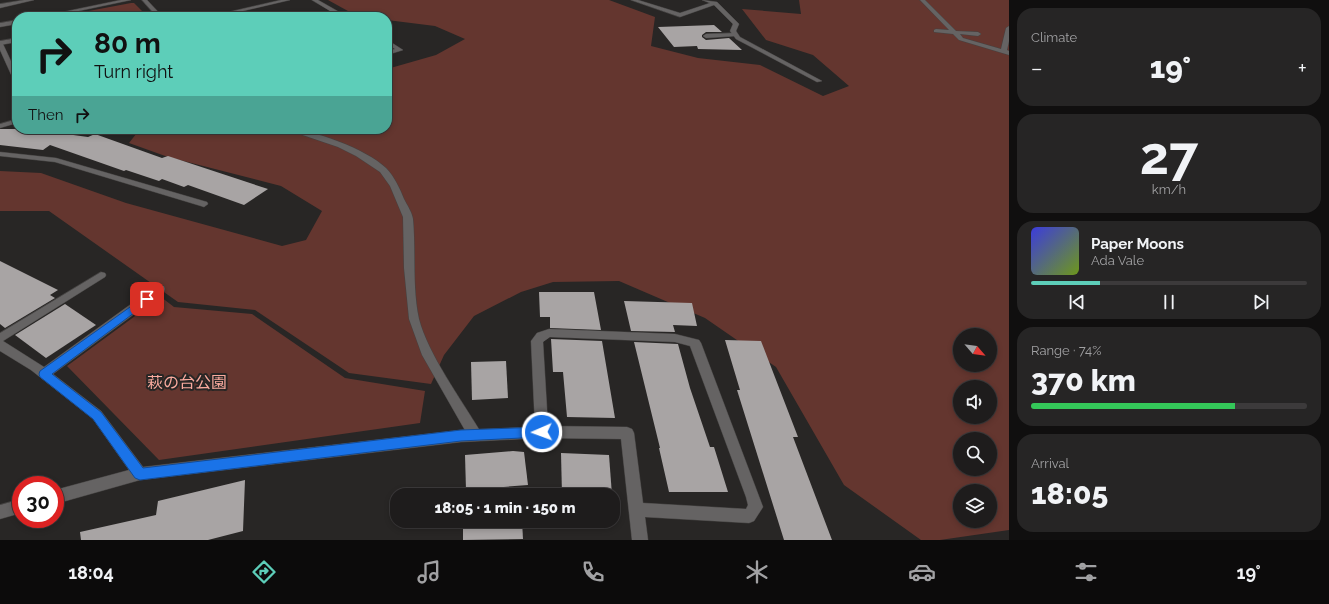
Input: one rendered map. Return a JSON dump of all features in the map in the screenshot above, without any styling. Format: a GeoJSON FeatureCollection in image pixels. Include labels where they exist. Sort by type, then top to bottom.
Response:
{"type":"FeatureCollection","features":[{"type":"Feature","properties":{"kind":"street"},"geometry":{"type":"LineString","coordinates":[[0,6],[32,0]]}},
{"type":"Feature","properties":{"kind":"street"},"geometry":{"type":"LineString","coordinates":[[68,12],[129,0]]}},
{"type":"Feature","properties":{"kind":"street"},"geometry":{"type":"LineString","coordinates":[[144,0],[155,12]]}},
{"type":"Feature","properties":{"kind":"street"},"geometry":{"type":"LineString","coordinates":[[233,12],[288,0]]}},
{"type":"Feature","properties":{"kind":"street"},"geometry":{"type":"LineString","coordinates":[[314,0],[336,11]]}},
{"type":"Feature","properties":{"kind":"street"},"geometry":{"type":"LineString","coordinates":[[633,0],[680,15],[714,2]]}},
{"type":"Feature","properties":{"kind":"street"},"geometry":{"type":"LineString","coordinates":[[704,0],[714,2],[736,24],[733,31],[734,35]]}},
{"type":"Feature","properties":{"kind":"street"},"geometry":{"type":"LineString","coordinates":[[922,0],[961,39],[967,42],[1006,52],[1009,28]]}},
{"type":"Feature","properties":{"kind":"street"},"geometry":{"type":"LineString","coordinates":[[332,12],[336,11]]}},
{"type":"Feature","properties":{"kind":"street"},"geometry":{"type":"LineString","coordinates":[[0,25],[12,23]]}},
{"type":"Feature","properties":{"kind":"street"},"geometry":{"type":"LineString","coordinates":[[936,31],[978,34]]}},
{"type":"Feature","properties":{"kind":"street"},"geometry":{"type":"LineString","coordinates":[[706,36],[734,35],[759,50],[819,81]]}},
{"type":"Feature","properties":{"kind":"street"},"geometry":{"type":"LineString","coordinates":[[12,41],[0,44],[12,70]]}},
{"type":"Feature","properties":{"kind":"street"},"geometry":{"type":"LineString","coordinates":[[392,45],[400,50],[392,52]]}},
{"type":"Feature","properties":{"kind":"street"},"geometry":{"type":"LineString","coordinates":[[8,61],[12,60]]}},
{"type":"Feature","properties":{"kind":"street"},"geometry":{"type":"LineString","coordinates":[[0,126],[12,122]]}},
{"type":"Feature","properties":{"kind":"street"},"geometry":{"type":"LineString","coordinates":[[305,134],[341,145],[359,154],[383,170],[394,186],[408,217],[409,268],[414,319],[428,355],[476,435]]}},
{"type":"Feature","properties":{"kind":"street"},"geometry":{"type":"LineString","coordinates":[[0,154],[56,160],[204,204]]}},
{"type":"Feature","properties":{"kind":"street"},"geometry":{"type":"LineString","coordinates":[[0,338],[101,276]]}},
{"type":"Feature","properties":{"kind":"street"},"geometry":{"type":"LineString","coordinates":[[44,374],[160,289]]}},
{"type":"Feature","properties":{"kind":"street"},"geometry":{"type":"LineString","coordinates":[[542,432],[537,341],[541,336],[549,333],[675,338],[695,343],[756,507],[749,516],[637,510]]}},
{"type":"Feature","properties":{"kind":"street"},"geometry":{"type":"LineString","coordinates":[[0,345],[35,367],[97,415],[140,474]]}},
{"type":"Feature","properties":{"kind":"street"},"geometry":{"type":"LineString","coordinates":[[64,495],[140,474],[476,435],[542,432],[627,433],[640,540]]}},
{"type":"Feature","properties":{"kind":"street"},"geometry":{"type":"LineString","coordinates":[[0,512],[12,509]]}},
{"type":"Feature","properties":{"kind":"green space"},"geometry":{"type":"Polygon","coordinates":[[[328,0],[609,0],[655,17],[651,46],[698,58],[760,65],[823,96],[849,86],[813,55],[766,40],[742,9],[801,14],[799,0],[1009,0],[1009,530],[940,540],[921,540],[844,485],[776,367],[705,318],[619,281],[553,282],[521,292],[474,316],[444,355],[431,384],[349,373],[255,310],[178,302],[49,211],[0,211],[0,171],[41,173],[126,203],[282,246],[306,240],[322,211],[281,186],[168,157],[129,143],[136,134],[392,134],[392,68],[436,55],[465,39],[435,26],[392,21],[392,12],[350,12],[328,0]]]}},
{"type":"Feature","properties":{"kind":"green space"},"geometry":{"type":"Polygon","coordinates":[[[134,3],[143,12],[83,12],[134,3]]]}},
{"type":"Feature","properties":{"kind":"green space","name":"萩の台公園"},"geometry":{"type":"Polygon","coordinates":[[[161,297],[174,307],[252,314],[345,378],[425,391],[420,423],[159,460],[67,366],[161,297]]]}},
{"type":"Feature","properties":{"kind":"building"},"geometry":{"type":"Polygon","coordinates":[[[714,25],[722,32],[706,32],[702,35],[702,37],[706,40],[729,38],[742,50],[698,49],[697,46],[674,47],[658,27],[714,25]]]}},
{"type":"Feature","properties":{"kind":"building"},"geometry":{"type":"Polygon","coordinates":[[[0,129],[12,129],[12,134],[66,134],[88,137],[95,134],[162,158],[168,156],[268,189],[244,205],[188,185],[184,187],[162,179],[159,181],[126,170],[124,171],[50,145],[43,150],[0,145],[0,129]]]}},
{"type":"Feature","properties":{"kind":"building"},"geometry":{"type":"Polygon","coordinates":[[[0,261],[58,290],[50,295],[55,298],[5,328],[0,324],[0,261]]]}},
{"type":"Feature","properties":{"kind":"building"},"geometry":{"type":"Polygon","coordinates":[[[539,292],[594,292],[601,330],[550,328],[550,317],[540,317],[539,292]]]}},
{"type":"Feature","properties":{"kind":"building"},"geometry":{"type":"Polygon","coordinates":[[[624,301],[692,303],[697,326],[673,325],[675,332],[631,331],[624,301]]]}},
{"type":"Feature","properties":{"kind":"building"},"geometry":{"type":"Polygon","coordinates":[[[65,304],[96,325],[46,358],[15,335],[65,304]]]}},
{"type":"Feature","properties":{"kind":"building"},"geometry":{"type":"Polygon","coordinates":[[[551,339],[602,341],[615,418],[567,417],[563,372],[553,372],[551,339]]]}},
{"type":"Feature","properties":{"kind":"building"},"geometry":{"type":"Polygon","coordinates":[[[725,340],[761,341],[798,437],[793,437],[832,540],[784,540],[737,390],[740,390],[725,340]]]}},
{"type":"Feature","properties":{"kind":"building"},"geometry":{"type":"Polygon","coordinates":[[[634,342],[678,344],[690,388],[710,447],[714,447],[728,492],[669,492],[660,448],[634,342]]]}},
{"type":"Feature","properties":{"kind":"building"},"geometry":{"type":"Polygon","coordinates":[[[506,361],[508,398],[472,400],[471,362],[506,361]]]}},
{"type":"Feature","properties":{"kind":"building"},"geometry":{"type":"Polygon","coordinates":[[[513,451],[524,452],[528,485],[491,488],[466,488],[465,455],[513,451]]]}},
{"type":"Feature","properties":{"kind":"building"},"geometry":{"type":"Polygon","coordinates":[[[561,453],[609,455],[611,488],[562,488],[561,453]]]}},
{"type":"Feature","properties":{"kind":"building"},"geometry":{"type":"Polygon","coordinates":[[[245,480],[243,531],[208,540],[81,540],[80,532],[156,515],[158,501],[245,480]]]}},
{"type":"Feature","properties":{"kind":"building"},"geometry":{"type":"Polygon","coordinates":[[[463,528],[522,528],[523,539],[463,540],[463,528]]]}},
{"type":"Feature","properties":{"kind":"route"},"geometry":{"type":"LineString","coordinates":[[147,299],[44,374],[97,415],[140,474],[461,436],[542,432]]}}]}
